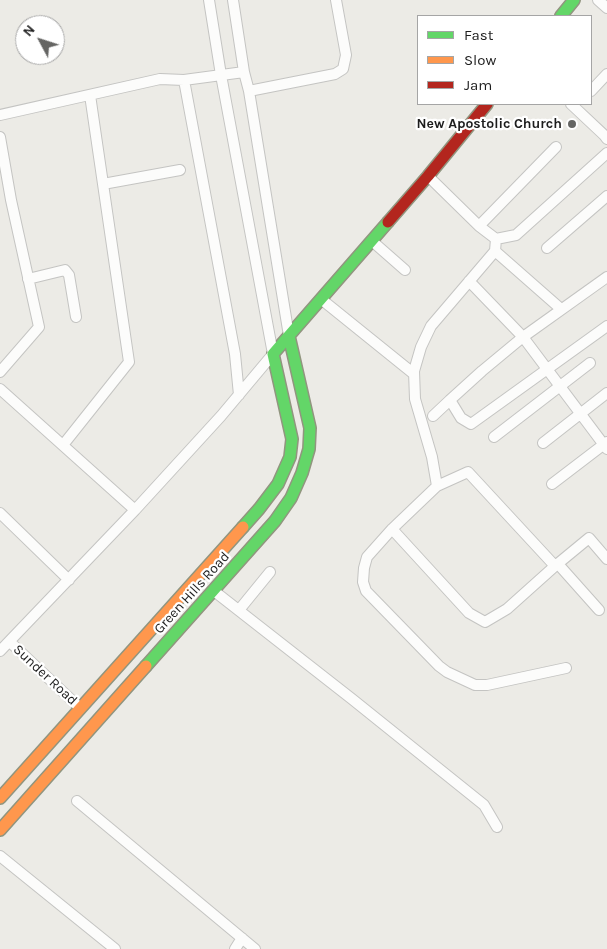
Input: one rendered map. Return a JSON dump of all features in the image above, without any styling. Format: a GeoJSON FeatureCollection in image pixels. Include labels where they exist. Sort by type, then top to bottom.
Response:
{"type":"FeatureCollection","features":[{"type":"Feature","properties":{"kind":"street"},"geometry":{"type":"LineString","coordinates":[[209,0],[221,76],[273,354]]}},
{"type":"Feature","properties":{"kind":"street"},"geometry":{"type":"LineString","coordinates":[[233,0],[289,336]]}},
{"type":"Feature","properties":{"kind":"street"},"geometry":{"type":"LineString","coordinates":[[249,90],[335,74],[342,69],[346,55],[336,0]]}},
{"type":"Feature","properties":{"kind":"street"},"geometry":{"type":"LineString","coordinates":[[562,15],[574,0]]}},
{"type":"Feature","properties":{"kind":"street"},"geometry":{"type":"LineString","coordinates":[[598,0],[607,8]]}},
{"type":"Feature","properties":{"kind":"street"},"geometry":{"type":"LineString","coordinates":[[0,115],[160,79],[184,80],[244,72]]}},
{"type":"Feature","properties":{"kind":"street"},"geometry":{"type":"LineString","coordinates":[[592,91],[607,74]]}},
{"type":"Feature","properties":{"kind":"street"},"geometry":{"type":"LineString","coordinates":[[184,80],[235,354],[239,395]]}},
{"type":"Feature","properties":{"kind":"street"},"geometry":{"type":"LineString","coordinates":[[63,445],[129,362],[90,95]]}},
{"type":"Feature","properties":{"kind":"street"},"geometry":{"type":"LineString","coordinates":[[0,651],[135,510],[239,395],[428,176],[486,105]]}},
{"type":"Feature","properties":{"kind":"street"},"geometry":{"type":"LineString","coordinates":[[575,105],[606,135]]}},
{"type":"Feature","properties":{"kind":"street"},"geometry":{"type":"LineString","coordinates":[[0,138],[7,201],[41,316],[39,327],[0,372]]}},
{"type":"Feature","properties":{"kind":"street"},"geometry":{"type":"LineString","coordinates":[[479,226],[556,148]]}},
{"type":"Feature","properties":{"kind":"street"},"geometry":{"type":"LineString","coordinates":[[428,176],[479,226],[496,239],[516,235],[607,153]]}},
{"type":"Feature","properties":{"kind":"street"},"geometry":{"type":"LineString","coordinates":[[103,184],[180,170]]}},
{"type":"Feature","properties":{"kind":"street"},"geometry":{"type":"LineString","coordinates":[[547,248],[607,196]]}},
{"type":"Feature","properties":{"kind":"street"},"geometry":{"type":"LineString","coordinates":[[437,486],[428,420],[415,399],[414,374],[421,347],[431,326],[494,251],[496,239]]}},
{"type":"Feature","properties":{"kind":"street"},"geometry":{"type":"LineString","coordinates":[[372,241],[405,270]]}},
{"type":"Feature","properties":{"kind":"street"},"geometry":{"type":"LineString","coordinates":[[494,251],[561,309]]}},
{"type":"Feature","properties":{"kind":"street"},"geometry":{"type":"LineString","coordinates":[[31,279],[62,270],[68,272],[76,318]]}},
{"type":"Feature","properties":{"kind":"street"},"geometry":{"type":"LineString","coordinates":[[428,420],[474,377],[523,337],[607,277]]}},
{"type":"Feature","properties":{"kind":"street"},"geometry":{"type":"LineString","coordinates":[[31,279],[38,297]]}},
{"type":"Feature","properties":{"kind":"street"},"geometry":{"type":"LineString","coordinates":[[469,281],[523,337],[606,446],[552,484]]}},
{"type":"Feature","properties":{"kind":"street"},"geometry":{"type":"LineString","coordinates":[[321,299],[414,374]]}},
{"type":"Feature","properties":{"kind":"street"},"geometry":{"type":"LineString","coordinates":[[450,400],[461,418],[471,424],[607,326]]}},
{"type":"Feature","properties":{"kind":"street","name":"Green Hills Road"},"geometry":{"type":"LineString","coordinates":[[0,830],[276,521],[290,498],[302,474],[309,449],[310,428],[289,336]]}},
{"type":"Feature","properties":{"kind":"street","name":"Green Hills Road"},"geometry":{"type":"LineString","coordinates":[[0,798],[259,510],[278,484],[290,457],[292,438],[273,354]]}},
{"type":"Feature","properties":{"kind":"street"},"geometry":{"type":"LineString","coordinates":[[494,437],[590,363]]}},
{"type":"Feature","properties":{"kind":"street"},"geometry":{"type":"LineString","coordinates":[[0,389],[135,510]]}},
{"type":"Feature","properties":{"kind":"street"},"geometry":{"type":"LineString","coordinates":[[543,443],[607,392]]}},
{"type":"Feature","properties":{"kind":"street"},"geometry":{"type":"LineString","coordinates":[[566,668],[487,685],[475,685],[447,672],[366,591],[363,582],[367,557],[392,529],[437,486],[468,472],[599,610]]}},
{"type":"Feature","properties":{"kind":"street"},"geometry":{"type":"LineString","coordinates":[[0,513],[69,580]]}},
{"type":"Feature","properties":{"kind":"street"},"geometry":{"type":"LineString","coordinates":[[392,529],[469,613],[485,622],[507,609],[589,538],[607,558]]}},
{"type":"Feature","properties":{"kind":"street"},"geometry":{"type":"LineString","coordinates":[[239,610],[270,572]]}},
{"type":"Feature","properties":{"kind":"street"},"geometry":{"type":"LineString","coordinates":[[214,590],[484,805],[497,828]]}},
{"type":"Feature","properties":{"kind":"street","name":"Sunder Road"},"geometry":{"type":"LineString","coordinates":[[10,642],[80,708]]}},
{"type":"Feature","properties":{"kind":"street"},"geometry":{"type":"LineString","coordinates":[[77,801],[255,949]]}},
{"type":"Feature","properties":{"kind":"street"},"geometry":{"type":"LineString","coordinates":[[0,856],[115,949]]}},
{"type":"Feature","properties":{"kind":"street"},"geometry":{"type":"LineString","coordinates":[[235,949],[242,938]]}},
{"type":"Feature","properties":{"kind":"traffic: fast"},"geometry":{"type":"LineString","coordinates":[[562,15],[574,0]]}},
{"type":"Feature","properties":{"kind":"traffic: fast"},"geometry":{"type":"LineString","coordinates":[[243,527],[278,484],[290,457],[292,439],[273,354],[388,222]]}},
{"type":"Feature","properties":{"kind":"traffic: fast"},"geometry":{"type":"LineString","coordinates":[[146,666],[275,521],[291,498],[302,473],[309,449],[310,428],[289,336]]}},
{"type":"Feature","properties":{"kind":"traffic: slow"},"geometry":{"type":"LineString","coordinates":[[0,798],[243,527]]}},
{"type":"Feature","properties":{"kind":"traffic: slow"},"geometry":{"type":"LineString","coordinates":[[0,830],[146,666]]}},
{"type":"Feature","properties":{"kind":"traffic: jam"},"geometry":{"type":"LineString","coordinates":[[388,222],[486,105]]}},
{"type":"Feature","properties":{"kind":"place","name":"New Apostolic Church"},"geometry":{"type":"Point","coordinates":[572,124]}}]}
